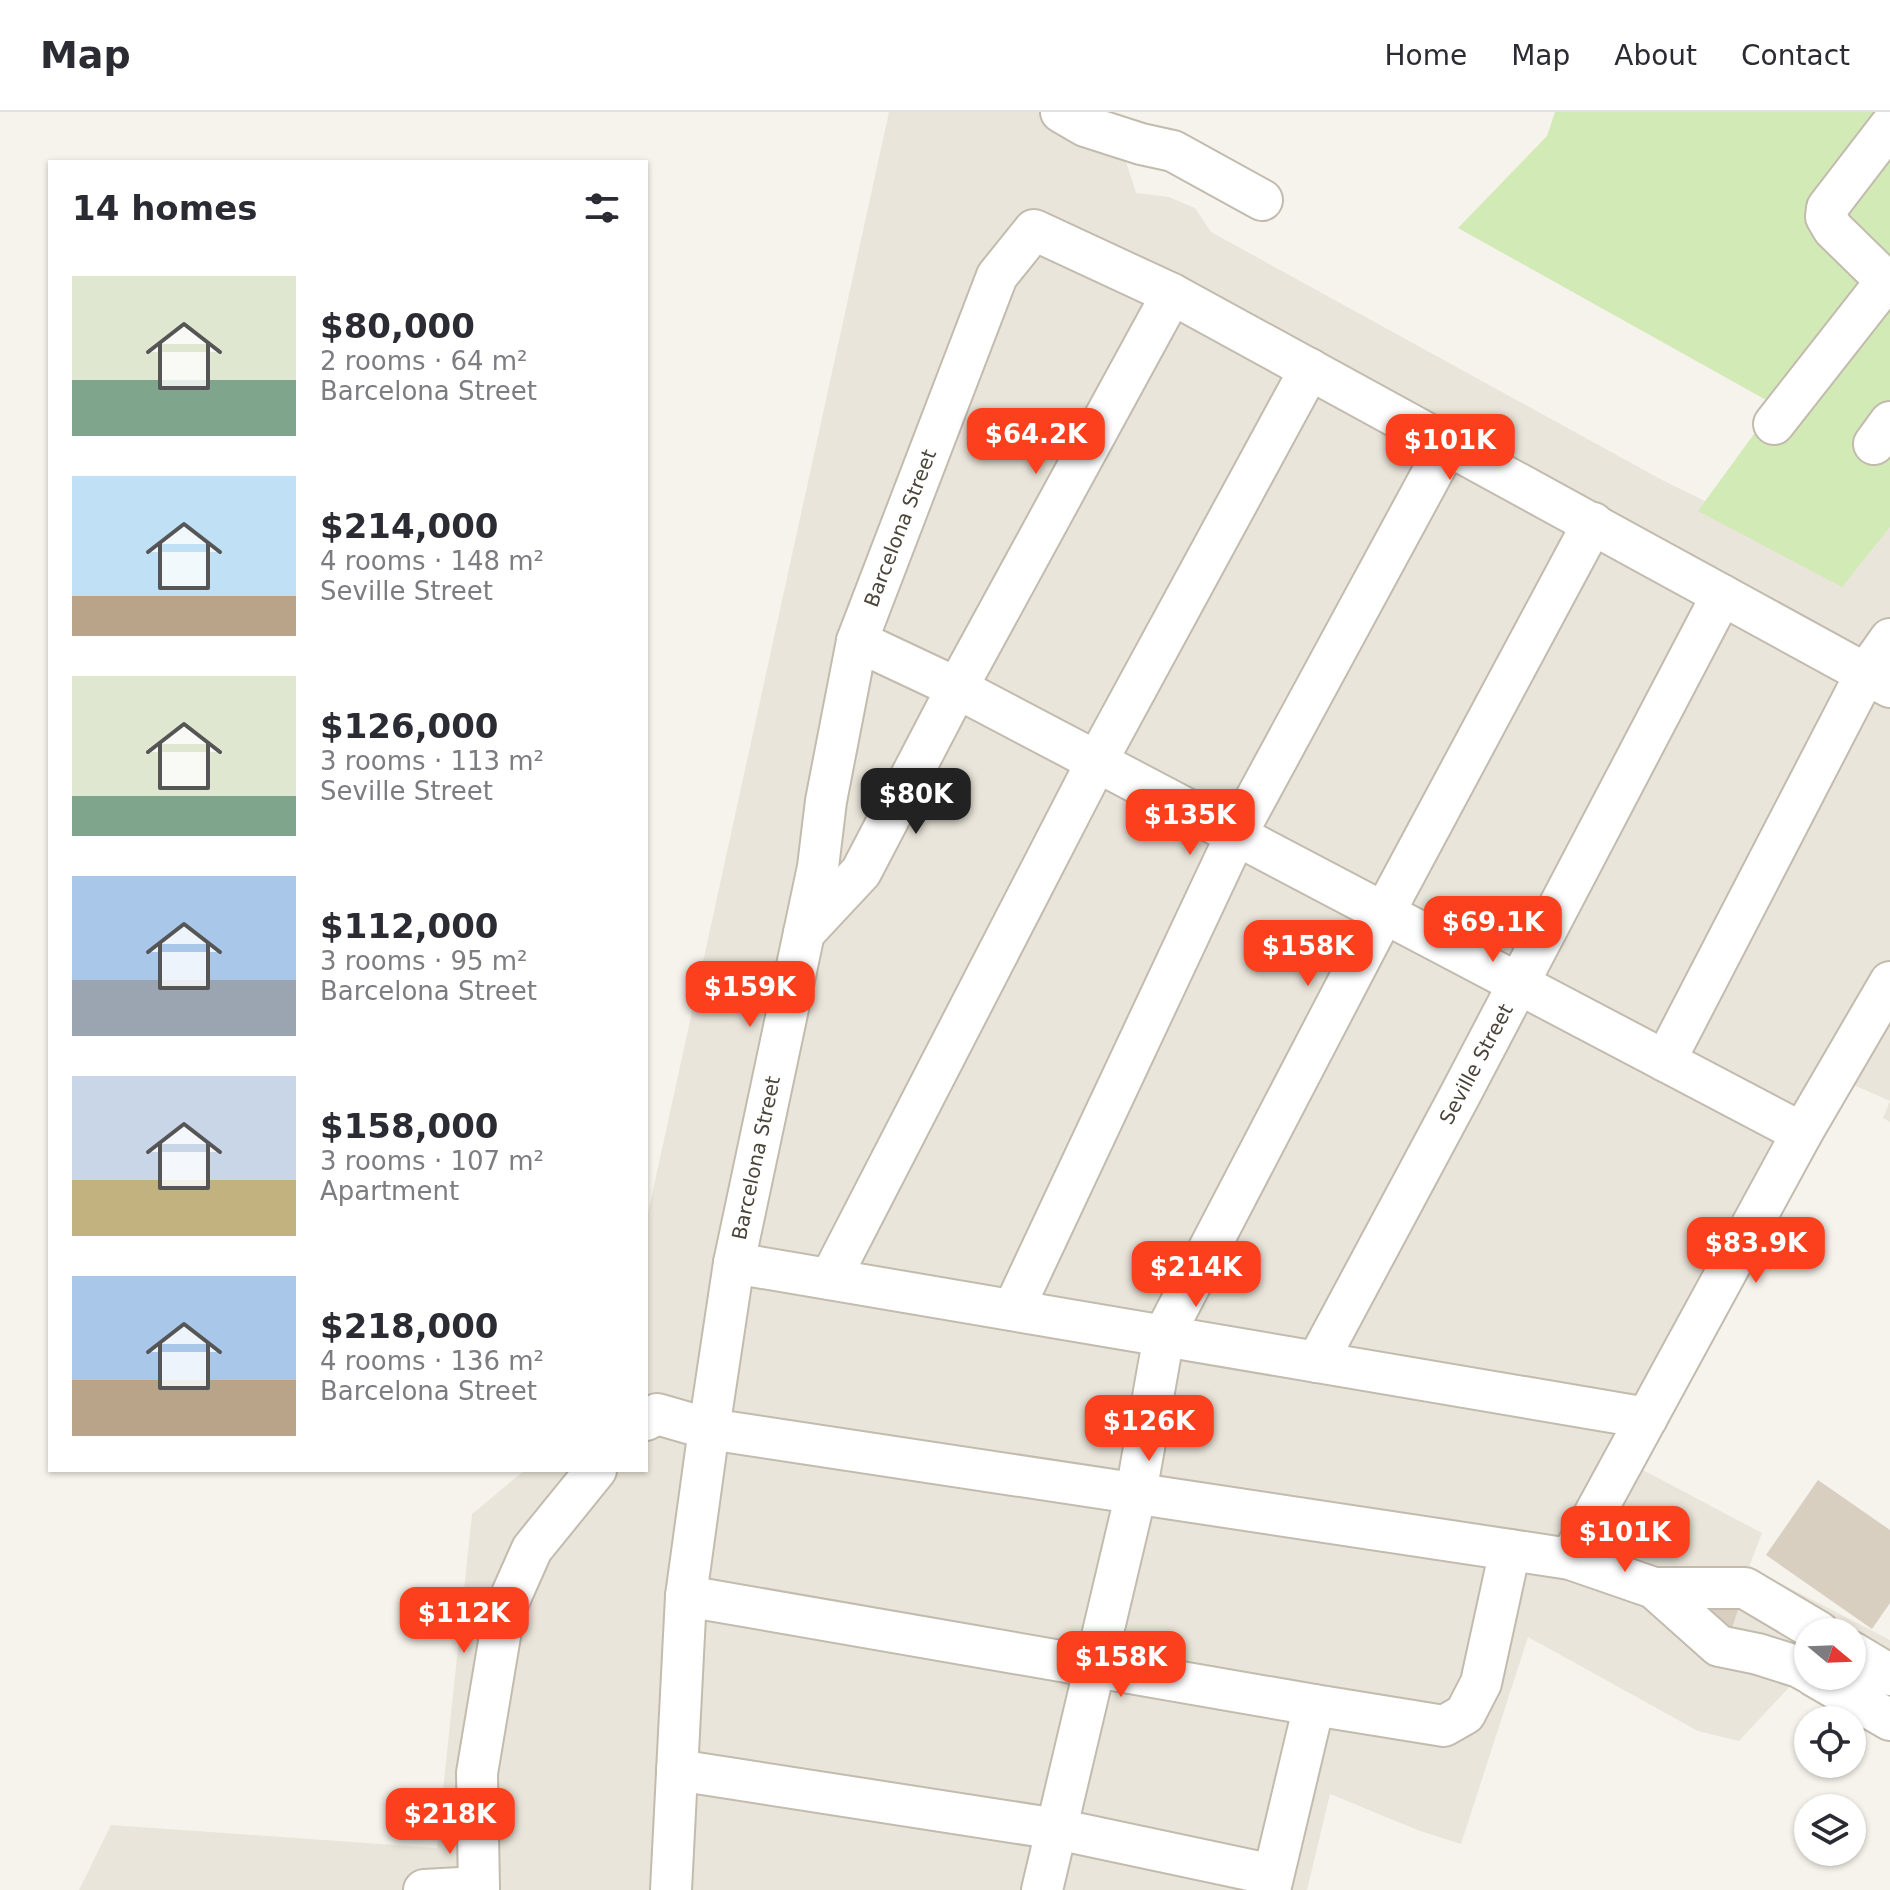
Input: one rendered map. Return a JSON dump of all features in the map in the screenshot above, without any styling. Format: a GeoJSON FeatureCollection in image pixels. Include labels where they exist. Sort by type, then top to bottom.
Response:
{"type":"FeatureCollection","features":[{"type":"Feature","properties":{"kind":"street"},"geometry":{"type":"LineString","coordinates":[[1061,112],[1085,126],[1173,151],[1262,200]]}},
{"type":"Feature","properties":{"kind":"street"},"geometry":{"type":"LineString","coordinates":[[1774,424],[1886,283],[1833,229],[1826,217],[1827,208],[1890,126]]}},
{"type":"Feature","properties":{"kind":"street","name":"Barcelona Street"},"geometry":{"type":"LineString","coordinates":[[671,1890],[686,1596],[709,1429],[734,1263],[818,867],[826,801],[857,641],[997,276],[1034,230],[1172,294]]}},
{"type":"Feature","properties":{"kind":"street"},"geometry":{"type":"LineString","coordinates":[[802,934],[861,872],[957,688],[1172,294],[1878,680]]}},
{"type":"Feature","properties":{"kind":"street"},"geometry":{"type":"LineString","coordinates":[[830,1279],[1097,761],[1310,369]]}},
{"type":"Feature","properties":{"kind":"street"},"geometry":{"type":"LineString","coordinates":[[1013,1310],[1236,835],[1448,444]]}},
{"type":"Feature","properties":{"kind":"street"},"geometry":{"type":"LineString","coordinates":[[1042,1890],[1136,1493],[1164,1335],[1384,913],[1593,523]]}},
{"type":"Feature","properties":{"kind":"street","name":"Seville Street"},"geometry":{"type":"LineString","coordinates":[[1317,1362],[1722,595]]}},
{"type":"Feature","properties":{"kind":"street"},"geometry":{"type":"LineString","coordinates":[[1665,1061],[1878,680],[1890,639]]}},
{"type":"Feature","properties":{"kind":"street"},"geometry":{"type":"LineString","coordinates":[[857,641],[957,688],[1802,1133]]}},
{"type":"Feature","properties":{"kind":"street"},"geometry":{"type":"LineString","coordinates":[[1570,1559],[1802,1133],[1890,982]]}},
{"type":"Feature","properties":{"kind":"street"},"geometry":{"type":"LineString","coordinates":[[734,1263],[1647,1418]]}},
{"type":"Feature","properties":{"kind":"street"},"geometry":{"type":"LineString","coordinates":[[648,1419],[657,1414],[709,1429],[1570,1559],[1654,1588],[1745,1588],[1796,1618]]}},
{"type":"Feature","properties":{"kind":"street"},"geometry":{"type":"LineString","coordinates":[[424,1890],[479,1888],[477,1773],[504,1612],[532,1549],[594,1472]]}},
{"type":"Feature","properties":{"kind":"street"},"geometry":{"type":"LineString","coordinates":[[686,1596],[1444,1726],[1465,1714],[1481,1683],[1510,1550]]}},
{"type":"Feature","properties":{"kind":"street"},"geometry":{"type":"LineString","coordinates":[[1654,1588],[1719,1646],[1794,1665]]}},
{"type":"Feature","properties":{"kind":"street"},"geometry":{"type":"LineString","coordinates":[[1758,1654],[1781,1609]]}},
{"type":"Feature","properties":{"kind":"street"},"geometry":{"type":"LineString","coordinates":[[1866,1660],[1890,1675]]}},
{"type":"Feature","properties":{"kind":"street"},"geometry":{"type":"LineString","coordinates":[[1838,1690],[1890,1720]]}},
{"type":"Feature","properties":{"kind":"street"},"geometry":{"type":"LineString","coordinates":[[677,1770],[1057,1829],[1272,1882],[1314,1705]]}},
{"type":"Feature","properties":{"kind":"shaded area"},"geometry":{"type":"Polygon","coordinates":[[[889,112],[1046,112],[1122,149],[1136,193],[1169,197],[1195,208],[1211,232],[1662,480],[1838,566],[1890,498],[1890,1101],[1847,1082],[1641,1469],[1762,1533],[1749,1567],[1848,1618],[1794,1618],[1794,1682],[1739,1741],[1698,1731],[1528,1637],[1461,1844],[1420,1831],[1330,1794],[1307,1890],[79,1890],[111,1825],[437,1848],[472,1514],[523,1472],[648,1472],[648,1213],[889,112]]]}},
{"type":"Feature","properties":{"kind":"shaded area"},"geometry":{"type":"Polygon","coordinates":[[[1890,1101],[1890,1122],[1883,1118],[1890,1101]]]}},
{"type":"Feature","properties":{"kind":"shaded area"},"geometry":{"type":"Polygon","coordinates":[[[1866,1628],[1890,1640],[1890,1742],[1866,1727],[1866,1706],[1832,1706],[1807,1690],[1866,1690],[1866,1628]]]}},
{"type":"Feature","properties":{"kind":"green space"},"geometry":{"type":"Polygon","coordinates":[[[1555,112],[1890,112],[1890,527],[1842,587],[1698,511],[1775,405],[1458,228],[1547,136],[1555,112]]]}},
{"type":"Feature","properties":{"kind":"building"},"geometry":{"type":"Polygon","coordinates":[[[1818,1480],[1890,1530],[1890,1603],[1872,1629],[1866,1625],[1866,1618],[1856,1618],[1766,1555],[1818,1480]]]}},
{"type":"Feature","properties":{"kind":"building"},"geometry":{"type":"Polygon","coordinates":[[[1715,1597],[1740,1604],[1732,1628],[1707,1620],[1715,1597]]]}}]}
